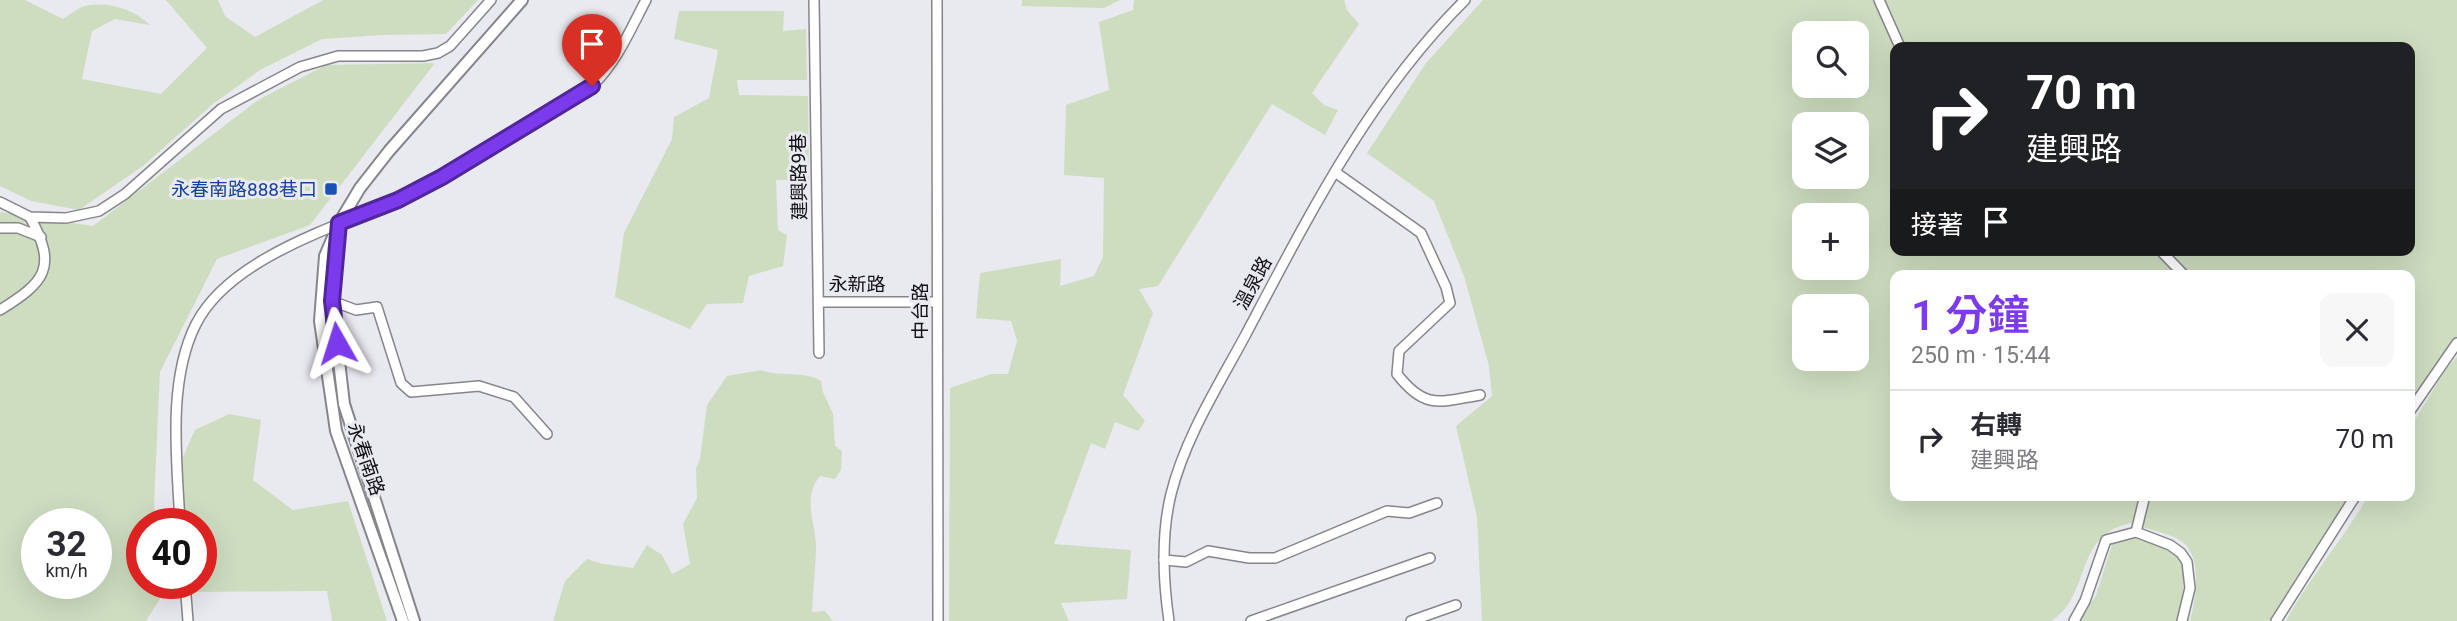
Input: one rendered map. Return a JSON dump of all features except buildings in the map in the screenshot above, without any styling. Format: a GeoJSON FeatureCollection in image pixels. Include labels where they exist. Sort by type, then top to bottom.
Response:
{"type":"FeatureCollection","features":[{"type":"Feature","properties":{"kind":"street"},"geometry":{"type":"LineString","coordinates":[[0,202],[30,217],[66,218],[99,211],[125,194],[221,109],[300,67],[338,56],[423,56],[438,53],[450,46],[491,0]]}},
{"type":"Feature","properties":{"kind":"street","name":"永春南路"},"geometry":{"type":"LineString","coordinates":[[403,621],[336,431],[320,321],[325,256],[339,223],[360,188],[389,151],[522,0]]}},
{"type":"Feature","properties":{"kind":"street"},"geometry":{"type":"LineString","coordinates":[[179,508],[176,441],[181,370],[197,321],[217,293],[245,270],[339,223],[398,200],[431,183],[592,86],[616,55],[646,0]]}},
{"type":"Feature","properties":{"kind":"street","name":"建興路9巷"},"geometry":{"type":"LineString","coordinates":[[814,0],[819,353]]}},
{"type":"Feature","properties":{"kind":"street","name":"中台路"},"geometry":{"type":"LineString","coordinates":[[937,0],[938,621]]}},
{"type":"Feature","properties":{"kind":"street","name":"溫泉路"},"geometry":{"type":"LineString","coordinates":[[1169,621],[1164,560],[1166,524],[1171,493],[1195,432],[1298,235],[1380,100],[1417,53],[1465,0]]}},
{"type":"Feature","properties":{"kind":"street"},"geometry":{"type":"LineString","coordinates":[[1879,0],[1897,42]]}},
{"type":"Feature","properties":{"kind":"street"},"geometry":{"type":"LineString","coordinates":[[1335,172],[1421,233],[1446,287],[1450,303],[1399,351],[1397,374],[1424,400],[1449,400],[1480,395]]}},
{"type":"Feature","properties":{"kind":"street"},"geometry":{"type":"LineString","coordinates":[[0,310],[40,281],[45,261],[41,237],[30,217]]}},
{"type":"Feature","properties":{"kind":"street","name":"永春南路"},"geometry":{"type":"LineString","coordinates":[[339,223],[332,301],[344,404],[414,621]]}},
{"type":"Feature","properties":{"kind":"street"},"geometry":{"type":"LineString","coordinates":[[0,228],[18,228],[41,237]]}},
{"type":"Feature","properties":{"kind":"street"},"geometry":{"type":"LineString","coordinates":[[2166,256],[2179,270]]}},
{"type":"Feature","properties":{"kind":"street"},"geometry":{"type":"LineString","coordinates":[[332,301],[356,310],[377,307],[401,383],[411,392],[479,386],[514,397],[547,434]]}},
{"type":"Feature","properties":{"kind":"street","name":"永新路"},"geometry":{"type":"LineString","coordinates":[[819,302],[937,302]]}},
{"type":"Feature","properties":{"kind":"street"},"geometry":{"type":"LineString","coordinates":[[2415,404],[2457,343]]}},
{"type":"Feature","properties":{"kind":"street"},"geometry":{"type":"LineString","coordinates":[[2136,532],[2144,501]]}},
{"type":"Feature","properties":{"kind":"street"},"geometry":{"type":"LineString","coordinates":[[2276,621],[2352,501]]}},
{"type":"Feature","properties":{"kind":"street"},"geometry":{"type":"LineString","coordinates":[[1164,560],[1186,562],[1208,551],[1249,558],[1275,558],[1387,511],[1409,513],[1437,503]]}},
{"type":"Feature","properties":{"kind":"street"},"geometry":{"type":"LineString","coordinates":[[2074,621],[2085,601],[2106,540],[2136,532],[2170,545],[2181,553],[2187,562],[2190,588],[2182,621]]}},
{"type":"Feature","properties":{"kind":"street"},"geometry":{"type":"LineString","coordinates":[[1251,621],[1430,558]]}},
{"type":"Feature","properties":{"kind":"street"},"geometry":{"type":"LineString","coordinates":[[186,599],[188,621]]}},
{"type":"Feature","properties":{"kind":"street"},"geometry":{"type":"LineString","coordinates":[[1411,621],[1456,605]]}},
{"type":"Feature","properties":{"kind":"green space"},"geometry":{"type":"Polygon","coordinates":[[[0,0],[25,0],[63,19],[79,8],[91,5],[110,5],[136,14],[150,25],[115,19],[92,31],[82,79],[161,94],[207,48],[166,0],[218,0],[225,16],[255,37],[323,0],[478,0],[446,34],[322,39],[260,70],[213,104],[143,166],[79,210],[31,201],[0,186],[0,0]]]}},
{"type":"Feature","properties":{"kind":"green space"},"geometry":{"type":"Polygon","coordinates":[[[1022,0],[1120,0],[1104,8],[1022,6],[1022,0]]]}},
{"type":"Feature","properties":{"kind":"green space"},"geometry":{"type":"Polygon","coordinates":[[[1134,0],[1344,0],[1347,10],[1359,24],[1312,93],[1324,105],[1338,110],[1325,135],[1272,104],[1158,286],[1139,289],[1153,313],[1123,395],[1145,421],[1138,431],[1115,422],[1105,449],[1091,443],[1054,544],[1131,550],[1127,599],[1061,603],[1069,621],[949,621],[950,388],[991,374],[1008,374],[1017,341],[1011,321],[976,318],[980,273],[1061,259],[1060,286],[1094,276],[1103,257],[1104,178],[1064,175],[1066,105],[1109,90],[1099,22],[1133,10],[1134,0]]]}},
{"type":"Feature","properties":{"kind":"green space"},"geometry":{"type":"Polygon","coordinates":[[[1483,0],[2457,0],[2457,343],[2415,403],[2415,270],[1890,270],[1890,501],[2350,501],[2275,621],[2190,621],[2196,588],[2192,554],[2178,539],[2130,523],[2112,530],[2099,540],[2070,601],[2051,621],[1482,621],[1477,517],[1456,426],[1492,396],[1489,366],[1464,276],[1434,201],[1367,153],[1426,63],[1483,0]]]}},
{"type":"Feature","properties":{"kind":"green space"},"geometry":{"type":"Polygon","coordinates":[[[679,11],[784,11],[783,31],[806,29],[807,80],[737,80],[739,95],[808,96],[809,180],[776,180],[778,230],[787,235],[783,266],[749,276],[743,303],[707,304],[690,329],[615,297],[624,233],[672,139],[674,117],[709,98],[718,50],[674,39],[679,11]]]}},
{"type":"Feature","properties":{"kind":"green space"},"geometry":{"type":"Polygon","coordinates":[[[435,63],[310,225],[217,259],[160,372],[154,508],[126,508],[126,599],[160,599],[146,621],[0,621],[0,212],[93,226],[258,100],[326,65],[435,63]]]}},
{"type":"Feature","properties":{"kind":"green space"},"geometry":{"type":"Polygon","coordinates":[[[2457,357],[2457,621],[2286,621],[2365,501],[2415,501],[2415,420],[2446,369],[2457,357]]]}},
{"type":"Feature","properties":{"kind":"green space"},"geometry":{"type":"Polygon","coordinates":[[[761,370],[807,376],[821,381],[833,414],[835,446],[842,451],[841,470],[835,479],[820,476],[811,494],[811,512],[816,541],[812,612],[825,611],[833,621],[553,621],[565,581],[587,559],[633,568],[647,545],[662,555],[672,574],[690,564],[683,524],[697,498],[696,469],[700,459],[707,405],[727,376],[761,370]]]}},
{"type":"Feature","properties":{"kind":"green space"},"geometry":{"type":"Polygon","coordinates":[[[229,414],[261,420],[253,480],[293,510],[348,501],[387,621],[332,621],[327,591],[217,592],[217,508],[184,508],[178,468],[195,430],[229,414]]]}},
{"type":"Feature","properties":{"kind":"green space"},"geometry":{"type":"Polygon","coordinates":[[[2130,537],[2165,546],[2175,553],[2181,562],[2184,587],[2179,621],[2080,621],[2096,595],[2113,542],[2130,537]]]}},
{"type":"Feature","properties":{"kind":"place","name":"永春南路888巷口"},"geometry":{"type":"Point","coordinates":[331,189]}},
{"type":"Feature","properties":{"kind":"route"},"geometry":{"type":"LineString","coordinates":[[337,343],[332,301],[339,223],[398,200],[442,177],[592,86]]}}]}
